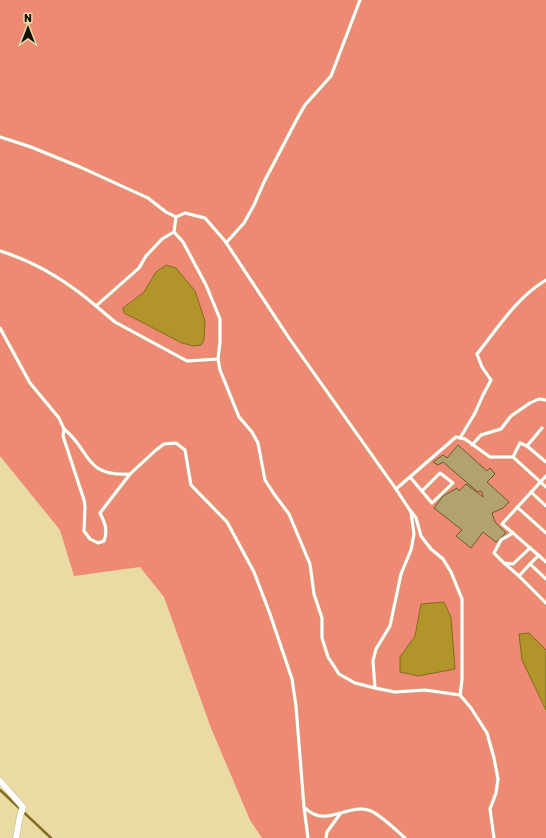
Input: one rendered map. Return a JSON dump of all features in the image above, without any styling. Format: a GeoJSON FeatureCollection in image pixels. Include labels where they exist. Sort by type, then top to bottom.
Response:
{"type":"FeatureCollection","features":[{"type":"Feature","properties":{"kind":"street"},"geometry":{"type":"LineString","coordinates":[[0,781],[23,807],[16,838]]}},
{"type":"Feature","properties":{"kind":"lane"},"geometry":{"type":"LineString","coordinates":[[226,243],[244,223],[254,206],[264,182],[305,105],[331,76],[360,0]]}},
{"type":"Feature","properties":{"kind":"lane"},"geometry":{"type":"LineString","coordinates":[[0,137],[31,147],[80,167],[148,198],[166,212],[176,217]]}},
{"type":"Feature","properties":{"kind":"lane"},"geometry":{"type":"LineString","coordinates":[[176,217],[185,213],[206,218],[226,243],[289,338],[416,518],[420,536],[431,549],[443,559],[451,572],[462,599],[462,680],[460,695]]}},
{"type":"Feature","properties":{"kind":"lane"},"geometry":{"type":"LineString","coordinates":[[176,217],[174,232],[183,242],[206,285],[220,319],[218,359],[220,370],[239,417],[252,432],[258,443],[265,480],[289,514],[310,564],[314,594],[322,618],[322,638],[328,657],[339,674],[355,683],[395,692],[425,690],[460,695],[471,708],[486,733],[494,758],[498,779],[496,793],[490,809],[494,838]]}},
{"type":"Feature","properties":{"kind":"lane"},"geometry":{"type":"LineString","coordinates":[[96,306],[139,268],[146,256],[162,239],[174,232]]}},
{"type":"Feature","properties":{"kind":"lane"},"geometry":{"type":"LineString","coordinates":[[0,251],[54,275],[78,291],[115,322],[187,361],[218,359]]}},
{"type":"Feature","properties":{"kind":"lane"},"geometry":{"type":"LineString","coordinates":[[460,438],[475,413],[491,380],[482,367],[477,354],[512,310],[533,289],[546,280]]}},
{"type":"Feature","properties":{"kind":"lane"},"geometry":{"type":"LineString","coordinates":[[0,328],[30,383],[59,418],[64,429],[71,434],[90,463],[106,473],[116,475],[130,474]]}},
{"type":"Feature","properties":{"kind":"lane"},"geometry":{"type":"LineString","coordinates":[[472,445],[481,435],[501,428],[511,416],[530,403],[539,399],[546,400]]}},
{"type":"Feature","properties":{"kind":"lane"},"geometry":{"type":"LineString","coordinates":[[527,446],[542,428]]}},
{"type":"Feature","properties":{"kind":"lane"},"geometry":{"type":"LineString","coordinates":[[64,429],[63,436],[85,506],[84,531],[90,539],[98,543],[104,541],[106,535],[106,526],[100,513],[130,474],[164,444],[176,443],[185,450],[191,485],[227,522],[254,572],[292,679],[296,706],[308,838]]}},
{"type":"Feature","properties":{"kind":"lane"},"geometry":{"type":"LineString","coordinates":[[396,489],[456,437],[465,439],[490,457],[513,457],[546,487]]}},
{"type":"Feature","properties":{"kind":"lane"},"geometry":{"type":"LineString","coordinates":[[513,457],[520,443],[527,446],[546,462]]}},
{"type":"Feature","properties":{"kind":"lane"},"geometry":{"type":"LineString","coordinates":[[410,477],[432,503],[453,483],[440,473],[422,491]]}},
{"type":"Feature","properties":{"kind":"lane"},"geometry":{"type":"LineString","coordinates":[[546,476],[502,524],[546,562]]}},
{"type":"Feature","properties":{"kind":"lane"},"geometry":{"type":"LineString","coordinates":[[530,492],[546,506]]}},
{"type":"Feature","properties":{"kind":"lane"},"geometry":{"type":"LineString","coordinates":[[517,507],[546,531]]}},
{"type":"Feature","properties":{"kind":"lane"},"geometry":{"type":"LineString","coordinates":[[375,688],[373,661],[376,649],[390,626],[401,574],[411,550],[414,534],[410,510]]}},
{"type":"Feature","properties":{"kind":"lane"},"geometry":{"type":"LineString","coordinates":[[513,533],[501,540],[494,553],[546,602]]}},
{"type":"Feature","properties":{"kind":"lane"},"geometry":{"type":"LineString","coordinates":[[504,563],[513,564],[530,548]]}},
{"type":"Feature","properties":{"kind":"lane"},"geometry":{"type":"LineString","coordinates":[[519,576],[539,555]]}},
{"type":"Feature","properties":{"kind":"lane"},"geometry":{"type":"LineString","coordinates":[[530,564],[546,579]]}},
{"type":"Feature","properties":{"kind":"lane"},"geometry":{"type":"LineString","coordinates":[[304,807],[308,812],[315,815],[327,816],[340,814],[350,810],[368,810],[381,818],[405,838]]}},
{"type":"Feature","properties":{"kind":"lane"},"geometry":{"type":"LineString","coordinates":[[326,838],[327,832],[340,814]]}},
{"type":"Feature","properties":{"kind":"shaded area"},"geometry":{"type":"Polygon","coordinates":[[[0,0],[546,0],[546,838],[262,838],[250,820],[211,728],[164,597],[140,567],[74,576],[60,530],[0,456],[0,0]]]}},
{"type":"Feature","properties":{"kind":"shaded area"},"geometry":{"type":"Polygon","coordinates":[[[166,265],[176,268],[195,291],[205,321],[204,340],[201,345],[194,346],[182,343],[124,313],[123,308],[144,292],[156,272],[166,265]]]}},
{"type":"Feature","properties":{"kind":"shaded area"},"geometry":{"type":"Polygon","coordinates":[[[444,602],[451,617],[455,669],[418,676],[400,672],[400,657],[415,636],[421,604],[444,602]]]}},
{"type":"Feature","properties":{"kind":"shaded area"},"geometry":{"type":"Polygon","coordinates":[[[529,633],[546,650],[546,710],[522,660],[519,634],[529,633]]]}},
{"type":"Feature","properties":{"kind":"building"},"geometry":{"type":"Polygon","coordinates":[[[458,445],[487,471],[490,468],[495,474],[487,482],[509,502],[503,508],[492,513],[495,522],[506,533],[496,542],[483,532],[471,548],[456,536],[462,530],[434,508],[443,496],[457,488],[459,491],[466,484],[483,497],[482,492],[478,492],[443,462],[438,465],[433,462],[443,455],[447,458],[458,445]]]}},
{"type":"Feature","properties":{"kind":"waterway"},"geometry":{"type":"LineString","coordinates":[[0,790],[51,838]]}}]}
